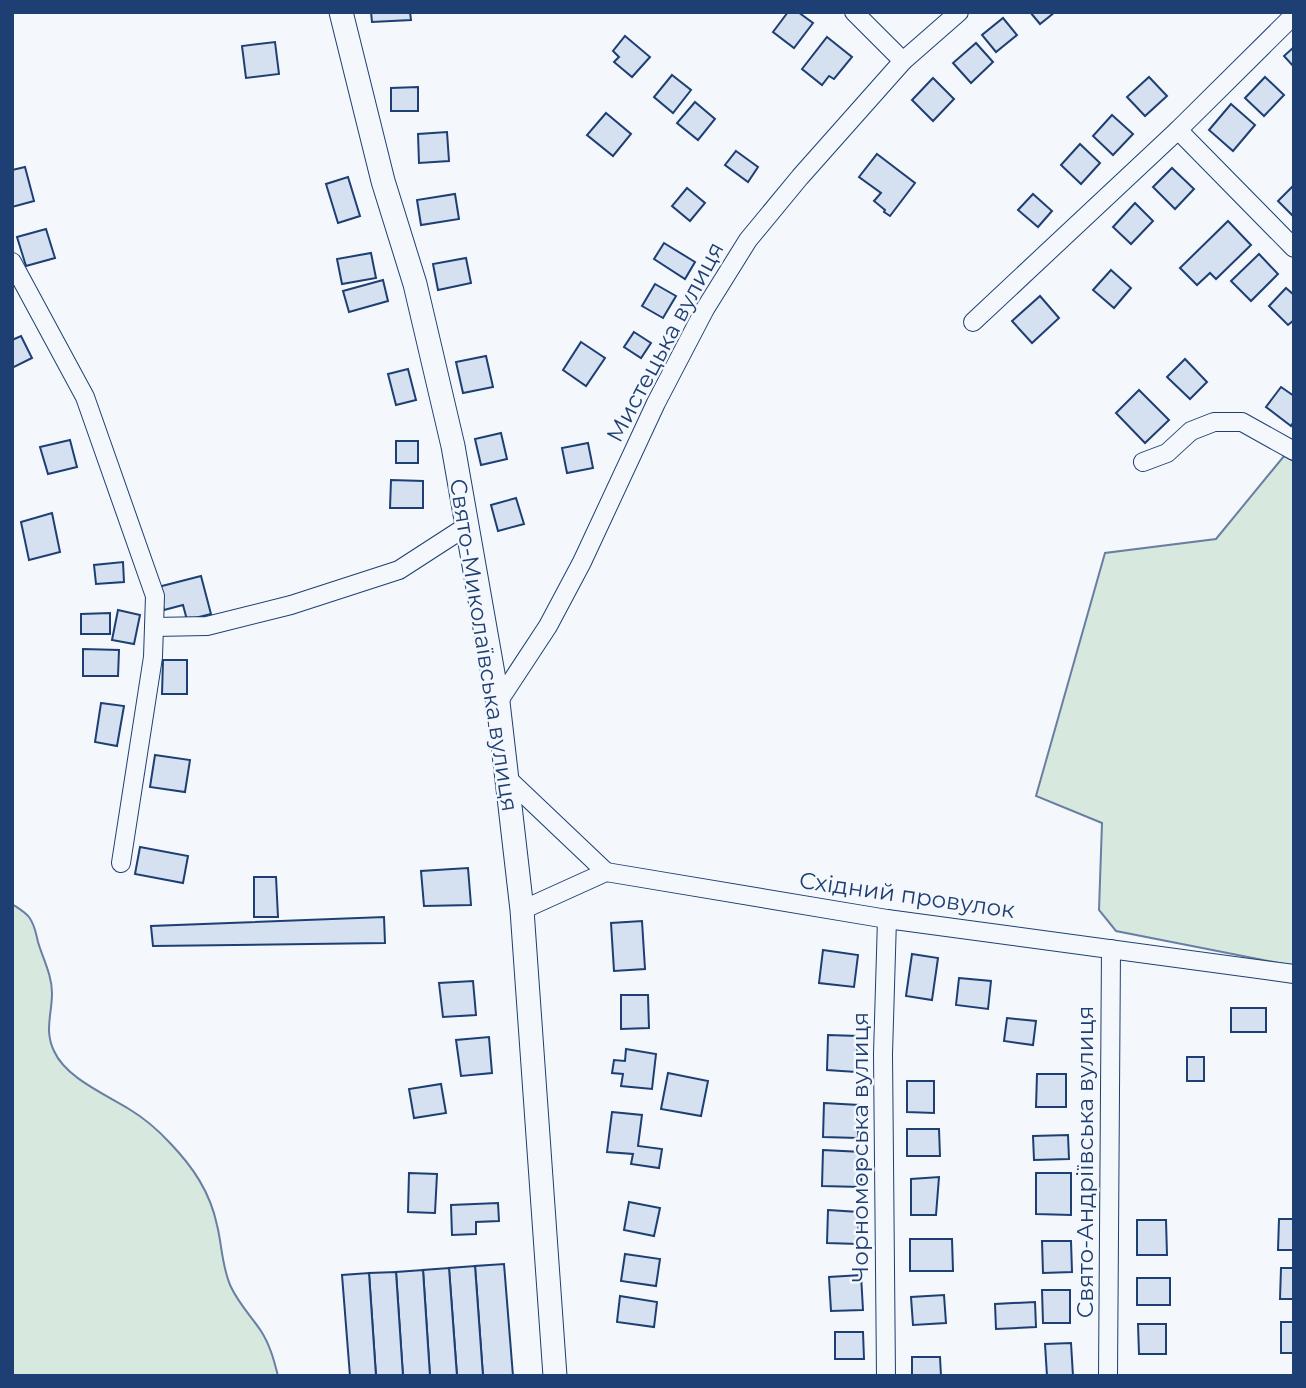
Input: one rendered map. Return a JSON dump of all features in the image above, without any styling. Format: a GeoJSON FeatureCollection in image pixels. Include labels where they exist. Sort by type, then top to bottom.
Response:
{"type":"FeatureCollection","features":[{"type":"Feature","properties":{"kind":"street","name":"Свято-Миколаївська вулиця"},"geometry":{"type":"LineString","coordinates":[[341,12],[383,181],[415,284],[453,446],[498,702],[522,910],[555,1376]]}},
{"type":"Feature","properties":{"kind":"street"},"geometry":{"type":"LineString","coordinates":[[854,12],[903,61]]}},
{"type":"Feature","properties":{"kind":"street","name":"Мистецька вулиця"},"geometry":{"type":"LineString","coordinates":[[498,702],[548,626],[705,309],[748,240],[903,61],[959,12]]}},
{"type":"Feature","properties":{"kind":"street"},"geometry":{"type":"LineString","coordinates":[[973,322],[1178,130],[1294,15]]}},
{"type":"Feature","properties":{"kind":"street"},"geometry":{"type":"LineString","coordinates":[[1178,130],[1294,248]]}},
{"type":"Feature","properties":{"kind":"street"},"geometry":{"type":"LineString","coordinates":[[12,262],[85,397],[155,596],[153,657],[121,863]]}},
{"type":"Feature","properties":{"kind":"street"},"geometry":{"type":"LineString","coordinates":[[1143,462],[1167,453],[1191,430],[1214,422],[1242,422],[1294,451]]}},
{"type":"Feature","properties":{"kind":"street"},"geometry":{"type":"LineString","coordinates":[[154,627],[207,626],[303,601],[400,570],[467,526]]}},
{"type":"Feature","properties":{"kind":"street"},"geometry":{"type":"LineString","coordinates":[[507,778],[606,872],[522,910]]}},
{"type":"Feature","properties":{"kind":"street","name":"Східний провулок"},"geometry":{"type":"LineString","coordinates":[[606,872],[887,919],[1294,974]]}},
{"type":"Feature","properties":{"kind":"street","name":"Чорноморська вулиця"},"geometry":{"type":"LineString","coordinates":[[886,1376],[883,1054],[887,919]]}},
{"type":"Feature","properties":{"kind":"street","name":"Свято-Андріївська вулиця"},"geometry":{"type":"LineString","coordinates":[[1108,1376],[1111,949]]}},
{"type":"Feature","properties":{"kind":"shaded area"},"geometry":{"type":"Polygon","coordinates":[[[1284,456],[1294,461],[1294,966],[1116,931],[1099,910],[1102,823],[1036,796],[1105,553],[1216,539],[1284,456]]]}},
{"type":"Feature","properties":{"kind":"shaded area"},"geometry":{"type":"Polygon","coordinates":[[[12,904],[26,913],[31,920],[49,973],[52,993],[49,1029],[54,1051],[67,1069],[77,1077],[151,1124],[193,1171],[214,1213],[231,1287],[264,1336],[278,1376],[12,1376],[12,904]]]}},
{"type":"Feature","properties":{"kind":"building"},"geometry":{"type":"Polygon","coordinates":[[[371,12],[410,12],[411,20],[372,22],[371,12]]]}},
{"type":"Feature","properties":{"kind":"building"},"geometry":{"type":"Polygon","coordinates":[[[788,12],[798,12],[813,23],[794,48],[773,32],[788,12]]]}},
{"type":"Feature","properties":{"kind":"building"},"geometry":{"type":"Polygon","coordinates":[[[1030,12],[1055,12],[1040,24],[1030,12]]]}},
{"type":"Feature","properties":{"kind":"building"},"geometry":{"type":"Polygon","coordinates":[[[1003,18],[1017,35],[996,52],[982,35],[1003,18]]]}},
{"type":"Feature","properties":{"kind":"building"},"geometry":{"type":"Polygon","coordinates":[[[625,36],[650,57],[632,77],[614,62],[619,57],[613,51],[625,36]]]}},
{"type":"Feature","properties":{"kind":"building"},"geometry":{"type":"Polygon","coordinates":[[[827,37],[852,57],[834,79],[829,76],[822,85],[802,69],[827,37]]]}},
{"type":"Feature","properties":{"kind":"building"},"geometry":{"type":"Polygon","coordinates":[[[275,42],[279,74],[246,78],[242,46],[275,42]]]}},
{"type":"Feature","properties":{"kind":"building"},"geometry":{"type":"Polygon","coordinates":[[[976,43],[993,62],[971,83],[953,63],[976,43]]]}},
{"type":"Feature","properties":{"kind":"building"},"geometry":{"type":"Polygon","coordinates":[[[1294,47],[1294,67],[1284,56],[1294,47]]]}},
{"type":"Feature","properties":{"kind":"building"},"geometry":{"type":"Polygon","coordinates":[[[672,75],[691,90],[673,113],[654,97],[672,75]]]}},
{"type":"Feature","properties":{"kind":"building"},"geometry":{"type":"Polygon","coordinates":[[[1149,77],[1167,96],[1145,116],[1127,97],[1149,77]]]}},
{"type":"Feature","properties":{"kind":"building"},"geometry":{"type":"Polygon","coordinates":[[[1265,77],[1284,95],[1264,116],[1245,98],[1265,77]]]}},
{"type":"Feature","properties":{"kind":"building"},"geometry":{"type":"Polygon","coordinates":[[[933,78],[954,99],[933,121],[912,100],[933,78]]]}},
{"type":"Feature","properties":{"kind":"building"},"geometry":{"type":"Polygon","coordinates":[[[418,87],[418,111],[391,111],[391,88],[418,87]]]}},
{"type":"Feature","properties":{"kind":"building"},"geometry":{"type":"Polygon","coordinates":[[[695,102],[715,119],[698,140],[677,123],[695,102]]]}},
{"type":"Feature","properties":{"kind":"building"},"geometry":{"type":"Polygon","coordinates":[[[1231,104],[1255,125],[1233,151],[1209,130],[1231,104]]]}},
{"type":"Feature","properties":{"kind":"building"},"geometry":{"type":"Polygon","coordinates":[[[606,113],[631,134],[613,156],[587,135],[606,113]]]}},
{"type":"Feature","properties":{"kind":"building"},"geometry":{"type":"Polygon","coordinates":[[[1112,115],[1133,134],[1113,155],[1093,136],[1112,115]]]}},
{"type":"Feature","properties":{"kind":"building"},"geometry":{"type":"Polygon","coordinates":[[[447,132],[449,161],[419,163],[418,134],[447,132]]]}},
{"type":"Feature","properties":{"kind":"building"},"geometry":{"type":"Polygon","coordinates":[[[1080,144],[1100,163],[1081,184],[1061,165],[1080,144]]]}},
{"type":"Feature","properties":{"kind":"building"},"geometry":{"type":"Polygon","coordinates":[[[736,151],[758,167],[748,182],[725,165],[736,151]]]}},
{"type":"Feature","properties":{"kind":"building"},"geometry":{"type":"Polygon","coordinates":[[[877,154],[915,183],[890,216],[874,201],[881,193],[859,177],[877,154]]]}},
{"type":"Feature","properties":{"kind":"building"},"geometry":{"type":"Polygon","coordinates":[[[25,167],[34,201],[12,207],[12,170],[25,167]]]}},
{"type":"Feature","properties":{"kind":"building"},"geometry":{"type":"Polygon","coordinates":[[[1172,168],[1194,189],[1175,209],[1153,187],[1172,168]]]}},
{"type":"Feature","properties":{"kind":"building"},"geometry":{"type":"Polygon","coordinates":[[[348,177],[360,216],[338,223],[326,184],[348,177]]]}},
{"type":"Feature","properties":{"kind":"building"},"geometry":{"type":"Polygon","coordinates":[[[1294,185],[1294,217],[1278,201],[1294,185]]]}},
{"type":"Feature","properties":{"kind":"building"},"geometry":{"type":"Polygon","coordinates":[[[687,188],[705,203],[690,221],[672,206],[687,188]]]}},
{"type":"Feature","properties":{"kind":"building"},"geometry":{"type":"Polygon","coordinates":[[[455,194],[459,219],[421,225],[417,200],[455,194]]]}},
{"type":"Feature","properties":{"kind":"building"},"geometry":{"type":"Polygon","coordinates":[[[1033,194],[1052,211],[1038,227],[1018,210],[1033,194]]]}},
{"type":"Feature","properties":{"kind":"building"},"geometry":{"type":"Polygon","coordinates":[[[1135,203],[1153,221],[1131,244],[1113,227],[1135,203]]]}},
{"type":"Feature","properties":{"kind":"building"},"geometry":{"type":"Polygon","coordinates":[[[1228,221],[1251,245],[1216,279],[1210,273],[1197,285],[1180,268],[1228,221]]]}},
{"type":"Feature","properties":{"kind":"building"},"geometry":{"type":"Polygon","coordinates":[[[46,229],[55,258],[26,266],[17,237],[46,229]]]}},
{"type":"Feature","properties":{"kind":"building"},"geometry":{"type":"Polygon","coordinates":[[[664,243],[695,262],[685,279],[654,259],[664,243]]]}},
{"type":"Feature","properties":{"kind":"building"},"geometry":{"type":"Polygon","coordinates":[[[371,253],[376,278],[342,284],[337,259],[371,253]]]}},
{"type":"Feature","properties":{"kind":"building"},"geometry":{"type":"Polygon","coordinates":[[[1259,254],[1278,274],[1251,301],[1231,281],[1259,254]]]}},
{"type":"Feature","properties":{"kind":"building"},"geometry":{"type":"Polygon","coordinates":[[[466,258],[471,283],[438,290],[433,264],[466,258]]]}},
{"type":"Feature","properties":{"kind":"building"},"geometry":{"type":"Polygon","coordinates":[[[1111,270],[1131,288],[1114,308],[1093,290],[1111,270]]]}},
{"type":"Feature","properties":{"kind":"building"},"geometry":{"type":"Polygon","coordinates":[[[383,280],[388,301],[349,312],[343,291],[383,280]]]}},
{"type":"Feature","properties":{"kind":"building"},"geometry":{"type":"Polygon","coordinates":[[[655,284],[676,296],[663,318],[642,306],[655,284]]]}},
{"type":"Feature","properties":{"kind":"building"},"geometry":{"type":"Polygon","coordinates":[[[1286,288],[1294,295],[1294,320],[1288,325],[1269,306],[1286,288]]]}},
{"type":"Feature","properties":{"kind":"building"},"geometry":{"type":"Polygon","coordinates":[[[1040,296],[1059,318],[1032,343],[1012,321],[1040,296]]]}},
{"type":"Feature","properties":{"kind":"building"},"geometry":{"type":"Polygon","coordinates":[[[634,332],[651,343],[641,358],[624,347],[634,332]]]}},
{"type":"Feature","properties":{"kind":"building"},"geometry":{"type":"Polygon","coordinates":[[[21,336],[32,358],[12,368],[12,340],[21,336]]]}},
{"type":"Feature","properties":{"kind":"building"},"geometry":{"type":"Polygon","coordinates":[[[581,342],[605,358],[586,386],[563,370],[581,342]]]}},
{"type":"Feature","properties":{"kind":"building"},"geometry":{"type":"Polygon","coordinates":[[[486,356],[493,387],[463,393],[456,362],[486,356]]]}},
{"type":"Feature","properties":{"kind":"building"},"geometry":{"type":"Polygon","coordinates":[[[1185,359],[1207,382],[1190,399],[1167,377],[1185,359]]]}},
{"type":"Feature","properties":{"kind":"building"},"geometry":{"type":"Polygon","coordinates":[[[408,369],[416,400],[396,405],[388,374],[408,369]]]}},
{"type":"Feature","properties":{"kind":"building"},"geometry":{"type":"Polygon","coordinates":[[[1281,387],[1294,396],[1294,421],[1291,426],[1266,407],[1281,387]]]}},
{"type":"Feature","properties":{"kind":"building"},"geometry":{"type":"Polygon","coordinates":[[[1139,390],[1169,420],[1145,443],[1116,413],[1139,390]]]}},
{"type":"Feature","properties":{"kind":"building"},"geometry":{"type":"Polygon","coordinates":[[[501,433],[507,459],[481,465],[475,439],[501,433]]]}},
{"type":"Feature","properties":{"kind":"building"},"geometry":{"type":"Polygon","coordinates":[[[70,440],[77,467],[48,474],[40,447],[70,440]]]}},
{"type":"Feature","properties":{"kind":"building"},"geometry":{"type":"Polygon","coordinates":[[[396,441],[418,441],[418,463],[396,463],[396,441]]]}},
{"type":"Feature","properties":{"kind":"building"},"geometry":{"type":"Polygon","coordinates":[[[588,443],[593,468],[567,473],[562,448],[588,443]]]}},
{"type":"Feature","properties":{"kind":"building"},"geometry":{"type":"Polygon","coordinates":[[[391,480],[423,481],[423,508],[390,508],[391,480]]]}},
{"type":"Feature","properties":{"kind":"building"},"geometry":{"type":"Polygon","coordinates":[[[516,498],[524,524],[498,531],[491,505],[516,498]]]}},
{"type":"Feature","properties":{"kind":"building"},"geometry":{"type":"Polygon","coordinates":[[[52,513],[60,552],[29,560],[21,522],[52,513]]]}},
{"type":"Feature","properties":{"kind":"building"},"geometry":{"type":"Polygon","coordinates":[[[123,562],[124,582],[96,584],[94,565],[123,562]]]}},
{"type":"Feature","properties":{"kind":"building"},"geometry":{"type":"Polygon","coordinates":[[[201,576],[211,614],[187,620],[183,605],[164,610],[158,587],[201,576]]]}},
{"type":"Feature","properties":{"kind":"building"},"geometry":{"type":"Polygon","coordinates":[[[118,610],[140,615],[134,644],[112,640],[118,610]]]}},
{"type":"Feature","properties":{"kind":"building"},"geometry":{"type":"Polygon","coordinates":[[[110,613],[110,634],[81,634],[81,614],[110,613]]]}},
{"type":"Feature","properties":{"kind":"building"},"geometry":{"type":"Polygon","coordinates":[[[83,649],[119,650],[118,676],[83,676],[83,649]]]}},
{"type":"Feature","properties":{"kind":"building"},"geometry":{"type":"Polygon","coordinates":[[[163,660],[187,660],[187,694],[162,694],[163,660]]]}},
{"type":"Feature","properties":{"kind":"building"},"geometry":{"type":"Polygon","coordinates":[[[101,703],[124,706],[117,746],[95,742],[101,703]]]}},
{"type":"Feature","properties":{"kind":"building"},"geometry":{"type":"Polygon","coordinates":[[[155,755],[190,760],[185,792],[150,787],[155,755]]]}},
{"type":"Feature","properties":{"kind":"building"},"geometry":{"type":"Polygon","coordinates":[[[140,847],[188,856],[183,883],[135,874],[140,847]]]}},
{"type":"Feature","properties":{"kind":"building"},"geometry":{"type":"Polygon","coordinates":[[[468,868],[471,905],[424,906],[421,871],[468,868]]]}},
{"type":"Feature","properties":{"kind":"building"},"geometry":{"type":"Polygon","coordinates":[[[254,877],[276,877],[278,917],[254,917],[254,877]]]}},
{"type":"Feature","properties":{"kind":"building"},"geometry":{"type":"Polygon","coordinates":[[[384,917],[385,943],[153,946],[151,926],[384,917]]]}},
{"type":"Feature","properties":{"kind":"building"},"geometry":{"type":"Polygon","coordinates":[[[642,921],[645,969],[614,971],[611,923],[642,921]]]}},
{"type":"Feature","properties":{"kind":"building"},"geometry":{"type":"Polygon","coordinates":[[[823,950],[858,955],[854,987],[819,983],[823,950]]]}},
{"type":"Feature","properties":{"kind":"building"},"geometry":{"type":"Polygon","coordinates":[[[912,954],[938,958],[932,1000],[906,996],[912,954]]]}},
{"type":"Feature","properties":{"kind":"building"},"geometry":{"type":"Polygon","coordinates":[[[959,978],[991,981],[988,1009],[956,1005],[959,978]]]}},
{"type":"Feature","properties":{"kind":"building"},"geometry":{"type":"Polygon","coordinates":[[[473,981],[476,1015],[443,1017],[439,983],[473,981]]]}},
{"type":"Feature","properties":{"kind":"building"},"geometry":{"type":"Polygon","coordinates":[[[621,995],[648,995],[649,1028],[621,1029],[621,995]]]}},
{"type":"Feature","properties":{"kind":"building"},"geometry":{"type":"Polygon","coordinates":[[[1231,1008],[1266,1008],[1266,1032],[1231,1032],[1231,1008]]]}},
{"type":"Feature","properties":{"kind":"building"},"geometry":{"type":"Polygon","coordinates":[[[1007,1018],[1036,1021],[1033,1045],[1004,1041],[1007,1018]]]}},
{"type":"Feature","properties":{"kind":"building"},"geometry":{"type":"Polygon","coordinates":[[[828,1035],[858,1036],[856,1072],[827,1070],[828,1035]]]}},
{"type":"Feature","properties":{"kind":"building"},"geometry":{"type":"Polygon","coordinates":[[[489,1037],[492,1073],[461,1076],[456,1040],[489,1037]]]}},
{"type":"Feature","properties":{"kind":"building"},"geometry":{"type":"Polygon","coordinates":[[[626,1049],[656,1054],[652,1089],[621,1086],[623,1074],[612,1073],[614,1060],[625,1061],[626,1049]]]}},
{"type":"Feature","properties":{"kind":"building"},"geometry":{"type":"Polygon","coordinates":[[[1187,1057],[1204,1057],[1204,1081],[1187,1081],[1187,1057]]]}},
{"type":"Feature","properties":{"kind":"building"},"geometry":{"type":"Polygon","coordinates":[[[668,1073],[708,1081],[701,1116],[661,1109],[668,1073]]]}},
{"type":"Feature","properties":{"kind":"building"},"geometry":{"type":"Polygon","coordinates":[[[1037,1074],[1066,1074],[1066,1107],[1036,1107],[1037,1074]]]}},
{"type":"Feature","properties":{"kind":"building"},"geometry":{"type":"Polygon","coordinates":[[[907,1081],[934,1081],[934,1113],[907,1112],[907,1081]]]}},
{"type":"Feature","properties":{"kind":"building"},"geometry":{"type":"Polygon","coordinates":[[[441,1084],[446,1113],[414,1118],[409,1089],[441,1084]]]}},
{"type":"Feature","properties":{"kind":"building"},"geometry":{"type":"Polygon","coordinates":[[[824,1103],[859,1105],[858,1138],[823,1137],[824,1103]]]}},
{"type":"Feature","properties":{"kind":"building"},"geometry":{"type":"Polygon","coordinates":[[[612,1112],[642,1115],[638,1146],[662,1149],[659,1168],[631,1164],[633,1154],[607,1152],[612,1112]]]}},
{"type":"Feature","properties":{"kind":"building"},"geometry":{"type":"Polygon","coordinates":[[[907,1129],[939,1129],[940,1156],[907,1156],[907,1129]]]}},
{"type":"Feature","properties":{"kind":"building"},"geometry":{"type":"Polygon","coordinates":[[[1068,1135],[1069,1159],[1034,1160],[1033,1136],[1068,1135]]]}},
{"type":"Feature","properties":{"kind":"building"},"geometry":{"type":"Polygon","coordinates":[[[823,1150],[862,1152],[861,1187],[822,1186],[823,1150]]]}},
{"type":"Feature","properties":{"kind":"building"},"geometry":{"type":"Polygon","coordinates":[[[409,1173],[437,1174],[435,1213],[408,1212],[409,1173]]]}},
{"type":"Feature","properties":{"kind":"building"},"geometry":{"type":"Polygon","coordinates":[[[1036,1173],[1071,1173],[1071,1215],[1036,1214],[1036,1173]]]}},
{"type":"Feature","properties":{"kind":"building"},"geometry":{"type":"Polygon","coordinates":[[[939,1177],[936,1215],[911,1215],[911,1179],[939,1177]]]}},
{"type":"Feature","properties":{"kind":"building"},"geometry":{"type":"Polygon","coordinates":[[[629,1202],[660,1208],[654,1236],[624,1230],[629,1202]]]}},
{"type":"Feature","properties":{"kind":"building"},"geometry":{"type":"Polygon","coordinates":[[[498,1203],[499,1221],[476,1222],[476,1234],[452,1235],[451,1205],[498,1203]]]}},
{"type":"Feature","properties":{"kind":"building"},"geometry":{"type":"Polygon","coordinates":[[[828,1210],[859,1212],[858,1244],[827,1243],[828,1210]]]}},
{"type":"Feature","properties":{"kind":"building"},"geometry":{"type":"Polygon","coordinates":[[[1279,1219],[1294,1219],[1294,1250],[1278,1250],[1279,1219]]]}},
{"type":"Feature","properties":{"kind":"building"},"geometry":{"type":"Polygon","coordinates":[[[1137,1220],[1166,1220],[1167,1255],[1137,1255],[1137,1220]]]}},
{"type":"Feature","properties":{"kind":"building"},"geometry":{"type":"Polygon","coordinates":[[[910,1239],[952,1239],[953,1271],[910,1271],[910,1239]]]}},
{"type":"Feature","properties":{"kind":"building"},"geometry":{"type":"Polygon","coordinates":[[[1042,1241],[1071,1241],[1072,1272],[1043,1273],[1042,1241]]]}},
{"type":"Feature","properties":{"kind":"building"},"geometry":{"type":"Polygon","coordinates":[[[625,1254],[660,1259],[656,1286],[621,1281],[625,1254]]]}},
{"type":"Feature","properties":{"kind":"building"},"geometry":{"type":"Polygon","coordinates":[[[504,1264],[513,1376],[483,1376],[475,1266],[504,1264]]]}},
{"type":"Feature","properties":{"kind":"building"},"geometry":{"type":"Polygon","coordinates":[[[475,1266],[483,1376],[457,1376],[449,1268],[475,1266]]]}},
{"type":"Feature","properties":{"kind":"building"},"geometry":{"type":"Polygon","coordinates":[[[449,1268],[457,1376],[430,1376],[423,1270],[449,1268]]]}},
{"type":"Feature","properties":{"kind":"building"},"geometry":{"type":"Polygon","coordinates":[[[1281,1268],[1294,1268],[1294,1299],[1280,1299],[1281,1268]]]}},
{"type":"Feature","properties":{"kind":"building"},"geometry":{"type":"Polygon","coordinates":[[[423,1270],[430,1376],[403,1376],[396,1272],[423,1270]]]}},
{"type":"Feature","properties":{"kind":"building"},"geometry":{"type":"Polygon","coordinates":[[[396,1272],[403,1376],[376,1376],[369,1273],[396,1272]]]}},
{"type":"Feature","properties":{"kind":"building"},"geometry":{"type":"Polygon","coordinates":[[[369,1273],[376,1376],[350,1376],[342,1275],[369,1273]]]}},
{"type":"Feature","properties":{"kind":"building"},"geometry":{"type":"Polygon","coordinates":[[[861,1275],[863,1310],[831,1311],[829,1277],[861,1275]]]}},
{"type":"Feature","properties":{"kind":"building"},"geometry":{"type":"Polygon","coordinates":[[[1137,1278],[1170,1278],[1170,1305],[1137,1305],[1137,1278]]]}},
{"type":"Feature","properties":{"kind":"building"},"geometry":{"type":"Polygon","coordinates":[[[1042,1290],[1070,1290],[1070,1323],[1043,1323],[1042,1290]]]}},
{"type":"Feature","properties":{"kind":"building"},"geometry":{"type":"Polygon","coordinates":[[[944,1295],[946,1323],[913,1325],[911,1297],[944,1295]]]}},
{"type":"Feature","properties":{"kind":"building"},"geometry":{"type":"Polygon","coordinates":[[[620,1296],[657,1302],[654,1327],[617,1322],[620,1296]]]}},
{"type":"Feature","properties":{"kind":"building"},"geometry":{"type":"Polygon","coordinates":[[[1035,1302],[1036,1327],[996,1329],[995,1304],[1035,1302]]]}},
{"type":"Feature","properties":{"kind":"building"},"geometry":{"type":"Polygon","coordinates":[[[1281,1322],[1294,1322],[1294,1353],[1281,1353],[1281,1322]]]}},
{"type":"Feature","properties":{"kind":"building"},"geometry":{"type":"Polygon","coordinates":[[[1138,1324],[1166,1324],[1166,1354],[1139,1354],[1138,1324]]]}},
{"type":"Feature","properties":{"kind":"building"},"geometry":{"type":"Polygon","coordinates":[[[835,1332],[863,1332],[864,1359],[835,1359],[835,1332]]]}},
{"type":"Feature","properties":{"kind":"building"},"geometry":{"type":"Polygon","coordinates":[[[1071,1343],[1073,1376],[1047,1376],[1045,1344],[1071,1343]]]}},
{"type":"Feature","properties":{"kind":"building"},"geometry":{"type":"Polygon","coordinates":[[[912,1357],[940,1357],[941,1376],[912,1376],[912,1357]]]}}]}
